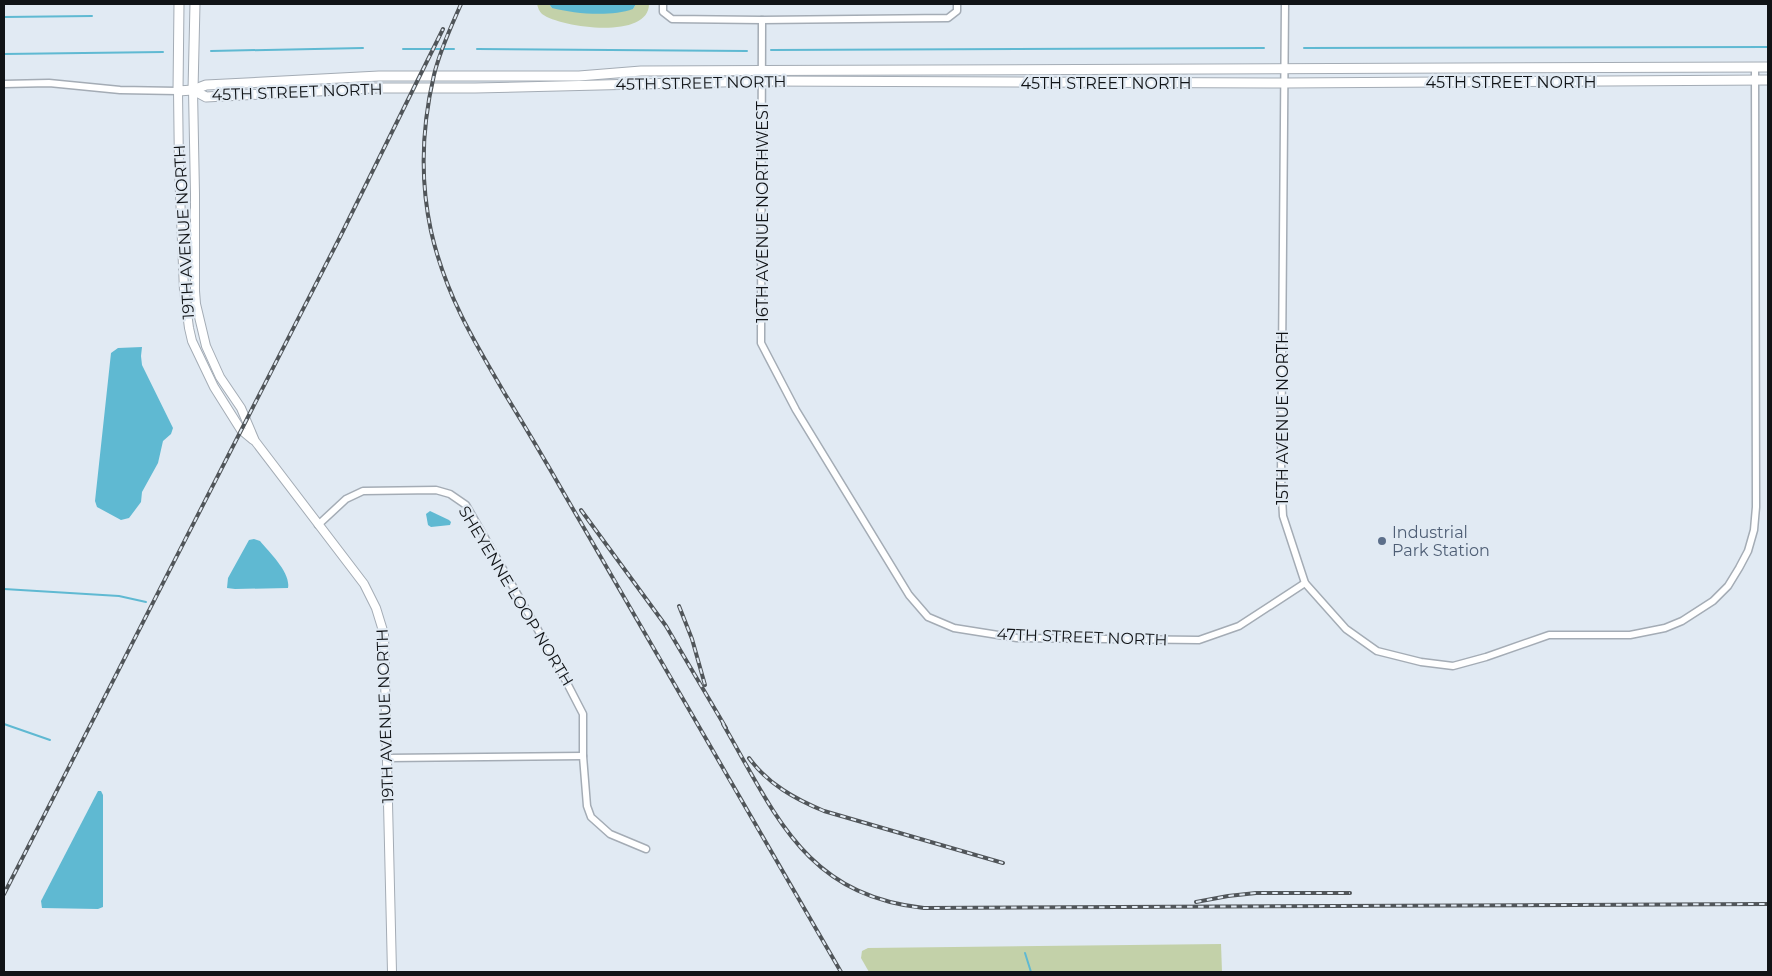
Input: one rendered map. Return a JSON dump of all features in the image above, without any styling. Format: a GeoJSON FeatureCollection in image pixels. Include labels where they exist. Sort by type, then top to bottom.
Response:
{"type":"FeatureCollection","features":[{"type":"Feature","properties":{"kind":"main road","name":"19TH AVENUE NORTH"},"geometry":{"type":"LineString","coordinates":[[178,91],[179,4]]}},
{"type":"Feature","properties":{"kind":"main road","name":"19TH AVENUE NORTH"},"geometry":{"type":"LineString","coordinates":[[193,90],[195,4]]}},
{"type":"Feature","properties":{"kind":"main road","name":"45TH STREET NORTH"},"geometry":{"type":"LineString","coordinates":[[193,90],[206,86],[379,76],[579,76],[641,71],[1768,67]]}},
{"type":"Feature","properties":{"kind":"main road","name":"45TH STREET NORTH"},"geometry":{"type":"LineString","coordinates":[[193,90],[206,98],[372,88],[484,88],[762,81],[1284,83],[1768,80]]}},
{"type":"Feature","properties":{"kind":"main road"},"geometry":{"type":"LineString","coordinates":[[178,91],[193,90]]}},
{"type":"Feature","properties":{"kind":"street"},"geometry":{"type":"LineString","coordinates":[[663,4],[663,12],[672,19],[762,20],[948,18],[957,11],[957,4]]}},
{"type":"Feature","properties":{"kind":"street","name":"15TH AVENUE NORTH"},"geometry":{"type":"LineString","coordinates":[[1285,4],[1281,473],[1283,516],[1305,584],[1346,629],[1377,651],[1421,662],[1453,666],[1486,657],[1549,635],[1630,635],[1665,628],[1698,612],[1713,602],[1728,586],[1748,551],[1754,530],[1756,510],[1755,67]]}},
{"type":"Feature","properties":{"kind":"street","name":"16TH AVENUE NORTHWEST"},"geometry":{"type":"LineString","coordinates":[[761,343],[762,20]]}},
{"type":"Feature","properties":{"kind":"street"},"geometry":{"type":"LineString","coordinates":[[4,84],[49,83],[120,90],[178,91]]}},
{"type":"Feature","properties":{"kind":"street","name":"19TH AVENUE NORTH"},"geometry":{"type":"LineString","coordinates":[[193,90],[196,304],[202,331],[215,367],[241,408],[254,441]]}},
{"type":"Feature","properties":{"kind":"street","name":"19TH AVENUE NORTH"},"geometry":{"type":"LineString","coordinates":[[178,91],[184,290],[192,342],[214,387],[241,430],[254,441],[364,584],[381,622],[385,645],[392,972]]}},
{"type":"Feature","properties":{"kind":"street","name":"47TH STREET NORTH"},"geometry":{"type":"LineString","coordinates":[[761,343],[801,418],[910,595],[928,617],[954,628],[1017,638],[1198,640],[1239,626],[1305,584]]}},
{"type":"Feature","properties":{"kind":"street","name":"SHEYENNE LOOP NORTH"},"geometry":{"type":"LineString","coordinates":[[318,525],[346,500],[363,491],[436,490],[450,494],[466,505],[553,656],[583,714],[583,756],[588,806],[591,817],[610,834],[646,849]]}},
{"type":"Feature","properties":{"kind":"street"},"geometry":{"type":"LineString","coordinates":[[387,758],[583,756]]}},
{"type":"Feature","properties":{"kind":"green space"},"geometry":{"type":"Polygon","coordinates":[[[537,4],[549,4],[552,8],[633,9],[636,4],[649,4],[645,15],[635,23],[620,27],[603,28],[552,19],[542,14],[537,4]]]}},
{"type":"Feature","properties":{"kind":"green space"},"geometry":{"type":"Polygon","coordinates":[[[1221,944],[1222,972],[869,972],[861,958],[862,951],[868,948],[1221,944]]]}},
{"type":"Feature","properties":{"kind":"water"},"geometry":{"type":"Polygon","coordinates":[[[549,4],[636,4],[633,9],[624,12],[604,14],[561,10],[552,8],[549,4]]]}},
{"type":"Feature","properties":{"kind":"water"},"geometry":{"type":"Polygon","coordinates":[[[142,347],[142,365],[173,428],[171,434],[163,441],[158,463],[142,492],[141,502],[129,518],[121,520],[97,507],[95,501],[111,353],[118,348],[142,347]]]}},
{"type":"Feature","properties":{"kind":"water"},"geometry":{"type":"Polygon","coordinates":[[[430,511],[449,520],[451,522],[450,525],[431,527],[428,525],[426,514],[430,511]]]}},
{"type":"Feature","properties":{"kind":"water"},"geometry":{"type":"Polygon","coordinates":[[[249,540],[260,541],[279,563],[286,576],[288,588],[227,588],[228,578],[249,540]]]}},
{"type":"Feature","properties":{"kind":"water"},"geometry":{"type":"Polygon","coordinates":[[[98,791],[101,791],[103,795],[103,907],[98,909],[42,908],[41,901],[98,791]]]}},
{"type":"Feature","properties":{"kind":"waterway"},"geometry":{"type":"LineString","coordinates":[[4,17],[92,16]]}},
{"type":"Feature","properties":{"kind":"waterway"},"geometry":{"type":"LineString","coordinates":[[1304,48],[1768,47]]}},
{"type":"Feature","properties":{"kind":"waterway"},"geometry":{"type":"LineString","coordinates":[[211,51],[363,48]]}},
{"type":"Feature","properties":{"kind":"waterway"},"geometry":{"type":"LineString","coordinates":[[771,50],[1264,48]]}},
{"type":"Feature","properties":{"kind":"waterway"},"geometry":{"type":"LineString","coordinates":[[403,49],[454,49]]}},
{"type":"Feature","properties":{"kind":"waterway"},"geometry":{"type":"LineString","coordinates":[[477,49],[747,51]]}},
{"type":"Feature","properties":{"kind":"waterway"},"geometry":{"type":"LineString","coordinates":[[4,54],[163,52]]}},
{"type":"Feature","properties":{"kind":"waterway"},"geometry":{"type":"LineString","coordinates":[[4,589],[119,596],[146,602]]}},
{"type":"Feature","properties":{"kind":"waterway"},"geometry":{"type":"LineString","coordinates":[[4,724],[50,740]]}},
{"type":"Feature","properties":{"kind":"waterway"},"geometry":{"type":"LineString","coordinates":[[1025,953],[1031,972]]}},
{"type":"Feature","properties":{"kind":"railway"},"geometry":{"type":"LineString","coordinates":[[461,4],[436,66],[427,114],[424,153],[427,212],[437,254],[452,296],[482,354],[841,972]]}},
{"type":"Feature","properties":{"kind":"railway"},"geometry":{"type":"LineString","coordinates":[[4,894],[340,237],[443,29]]}},
{"type":"Feature","properties":{"kind":"railway"},"geometry":{"type":"LineString","coordinates":[[581,510],[666,626],[726,728]]}},
{"type":"Feature","properties":{"kind":"railway"},"geometry":{"type":"LineString","coordinates":[[679,606],[692,639],[705,685]]}},
{"type":"Feature","properties":{"kind":"railway"},"geometry":{"type":"LineString","coordinates":[[723,724],[779,819],[799,845],[822,868],[850,887],[883,900],[924,908],[1768,904]]}},
{"type":"Feature","properties":{"kind":"railway"},"geometry":{"type":"LineString","coordinates":[[749,758],[773,783],[824,811],[1003,863]]}},
{"type":"Feature","properties":{"kind":"railway"},"geometry":{"type":"LineString","coordinates":[[1196,902],[1256,893],[1350,893]]}},
{"type":"Feature","properties":{"kind":"place","name":"Industrial Park Station"},"geometry":{"type":"Point","coordinates":[1382,541]}}]}
